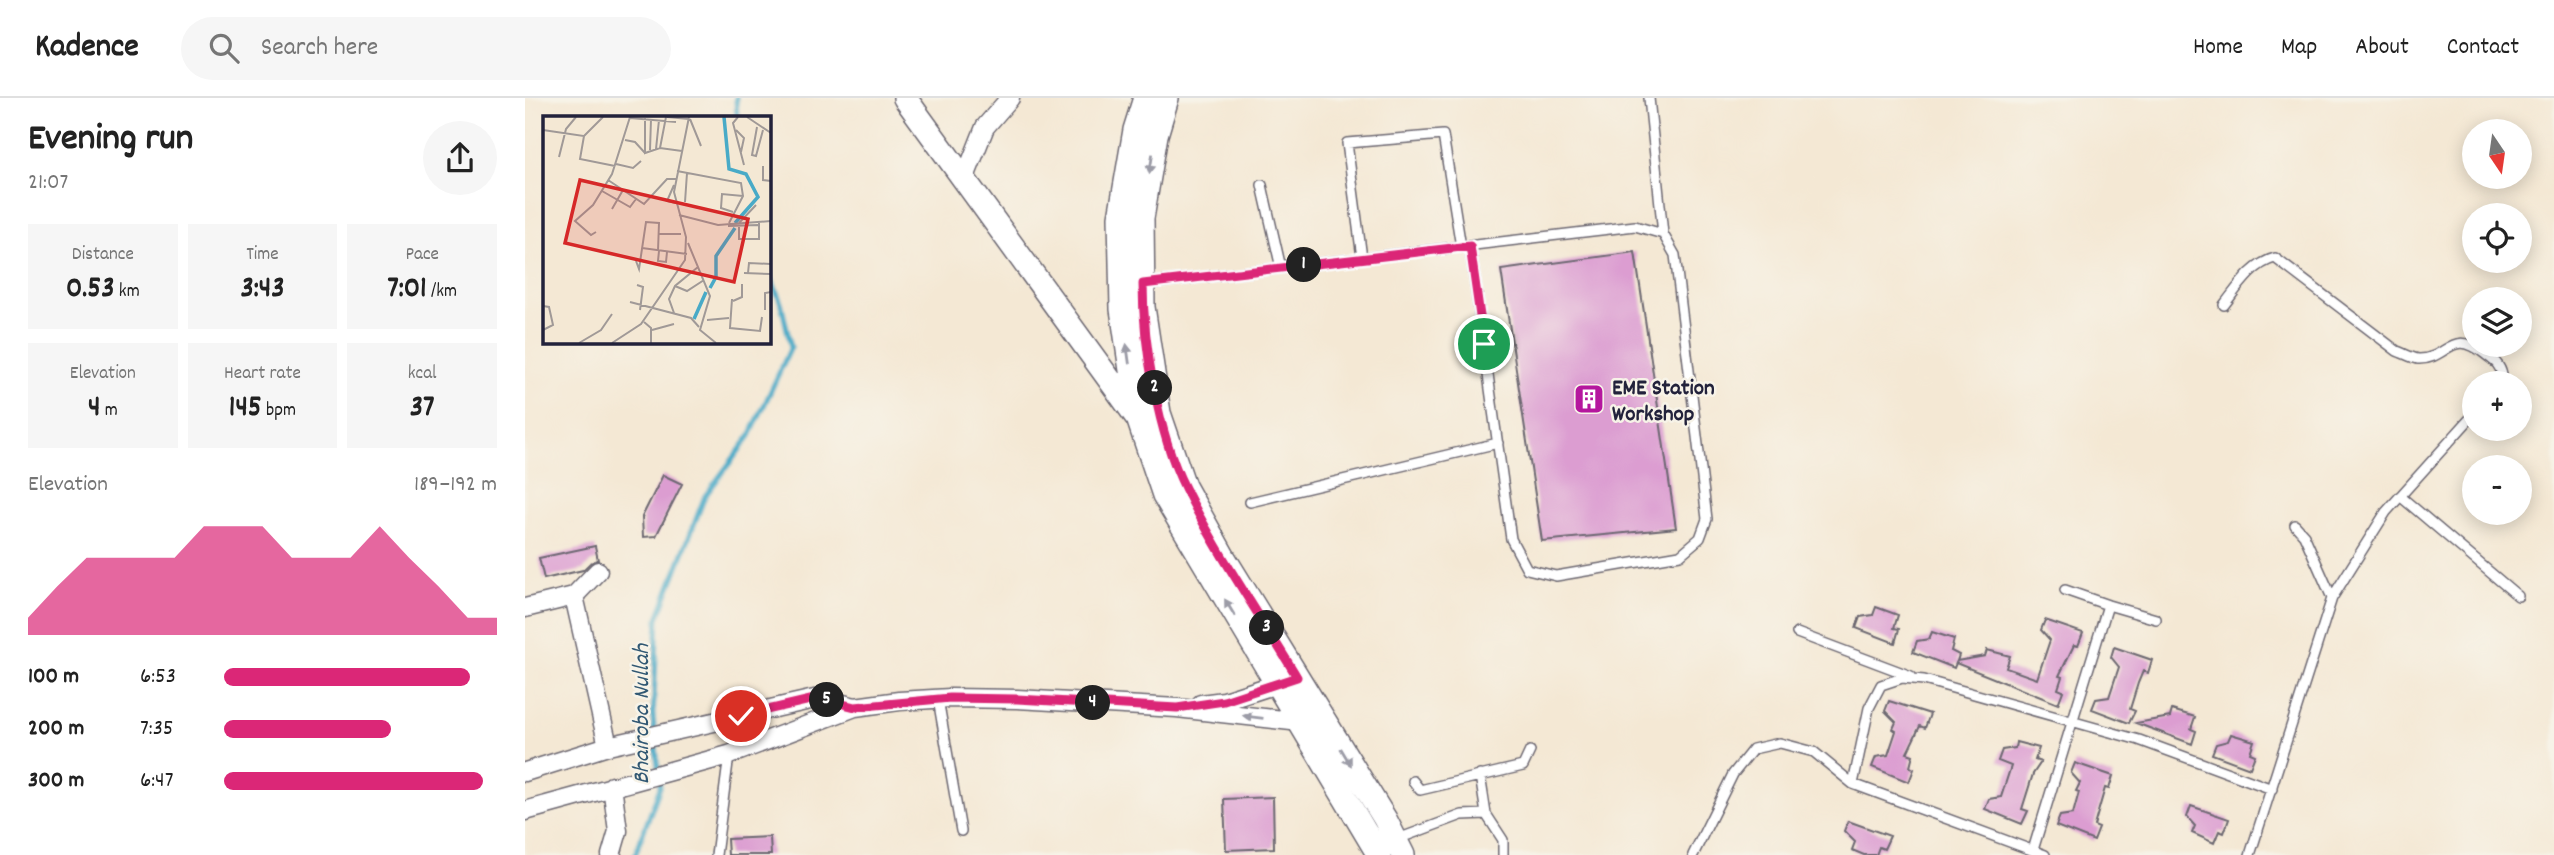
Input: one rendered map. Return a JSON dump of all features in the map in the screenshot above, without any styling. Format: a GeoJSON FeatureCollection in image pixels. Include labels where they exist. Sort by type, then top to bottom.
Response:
{"type":"FeatureCollection","features":[{"type":"Feature","properties":{"kind":"street"},"geometry":{"type":"LineString","coordinates":[[905,98],[964,180],[1148,416]]}},
{"type":"Feature","properties":{"kind":"street"},"geometry":{"type":"LineString","coordinates":[[964,180],[985,127],[1010,98]]}},
{"type":"Feature","properties":{"kind":"street"},"geometry":{"type":"LineString","coordinates":[[1132,285],[1120,216],[1135,130],[1145,98]]}},
{"type":"Feature","properties":{"kind":"street"},"geometry":{"type":"LineString","coordinates":[[1167,98],[1156,135],[1132,285],[1122,309],[1164,495],[1287,681],[1392,850]]}},
{"type":"Feature","properties":{"kind":"street"},"geometry":{"type":"LineString","coordinates":[[525,608],[574,596],[598,571]]}},
{"type":"Feature","properties":{"kind":"street"},"geometry":{"type":"LineString","coordinates":[[574,596],[608,746]]}},
{"type":"Feature","properties":{"kind":"street"},"geometry":{"type":"LineString","coordinates":[[1177,708],[1224,701],[1287,681]]}},
{"type":"Feature","properties":{"kind":"street"},"geometry":{"type":"LineString","coordinates":[[525,772],[608,746],[819,698],[855,707]]}},
{"type":"Feature","properties":{"kind":"street"},"geometry":{"type":"LineString","coordinates":[[525,811],[729,755],[855,707],[938,699],[1017,699],[1309,717]]}},
{"type":"Feature","properties":{"kind":"street"},"geometry":{"type":"LineString","coordinates":[[611,855],[618,831],[612,786]]}},
{"type":"Feature","properties":{"kind":"lane"},"geometry":{"type":"LineString","coordinates":[[1361,258],[1347,143],[1443,135],[1465,246],[1511,539],[1527,569],[1556,576],[1680,555],[1700,538],[1707,519],[1675,256],[1663,234],[1649,98]]}},
{"type":"Feature","properties":{"kind":"lane"},"geometry":{"type":"LineString","coordinates":[[1262,185],[1281,268]]}},
{"type":"Feature","properties":{"kind":"lane"},"geometry":{"type":"LineString","coordinates":[[1132,285],[1635,226],[1663,234]]}},
{"type":"Feature","properties":{"kind":"lane"},"geometry":{"type":"LineString","coordinates":[[2224,305],[2246,277],[2265,261],[2275,258],[2397,351],[2417,359],[2459,344],[2472,344],[2500,366],[2501,371]]}},
{"type":"Feature","properties":{"kind":"lane"},"geometry":{"type":"LineString","coordinates":[[2250,855],[2332,598],[2386,512],[2462,427]]}},
{"type":"Feature","properties":{"kind":"lane"},"geometry":{"type":"LineString","coordinates":[[1250,502],[1498,443]]}},
{"type":"Feature","properties":{"kind":"lane"},"geometry":{"type":"LineString","coordinates":[[2400,496],[2518,596]]}},
{"type":"Feature","properties":{"kind":"lane"},"geometry":{"type":"LineString","coordinates":[[2295,525],[2304,535],[2332,598]]}},
{"type":"Feature","properties":{"kind":"lane"},"geometry":{"type":"LineString","coordinates":[[2065,590],[2156,619]]}},
{"type":"Feature","properties":{"kind":"lane"},"geometry":{"type":"LineString","coordinates":[[2033,850],[2108,605]]}},
{"type":"Feature","properties":{"kind":"lane"},"geometry":{"type":"LineString","coordinates":[[1797,633],[1919,680],[2139,740],[2272,789]]}},
{"type":"Feature","properties":{"kind":"lane"},"geometry":{"type":"LineString","coordinates":[[1853,784],[1869,708],[1881,685],[1902,678],[1919,680]]}},
{"type":"Feature","properties":{"kind":"lane"},"geometry":{"type":"LineString","coordinates":[[938,699],[961,831]]}},
{"type":"Feature","properties":{"kind":"lane"},"geometry":{"type":"LineString","coordinates":[[1693,855],[1733,774],[1753,749],[1780,743],[1814,752],[1853,784],[2045,855]]}},
{"type":"Feature","properties":{"kind":"lane"},"geometry":{"type":"LineString","coordinates":[[1413,781],[1420,790],[1523,766],[1530,751]]}},
{"type":"Feature","properties":{"kind":"lane"},"geometry":{"type":"LineString","coordinates":[[716,855],[729,755]]}},
{"type":"Feature","properties":{"kind":"lane"},"geometry":{"type":"LineString","coordinates":[[1480,775],[1486,814],[1503,840],[1503,855]]}},
{"type":"Feature","properties":{"kind":"lane"},"geometry":{"type":"LineString","coordinates":[[1392,850],[1462,816],[1486,814]]}},
{"type":"Feature","properties":{"kind":"building","name":"EME Station Workshop"},"geometry":{"type":"Polygon","coordinates":[[[1635,252],[1676,528],[1542,541],[1501,270],[1635,252]]]}},
{"type":"Feature","properties":{"kind":"building"},"geometry":{"type":"Polygon","coordinates":[[[663,475],[682,484],[656,536],[643,537],[642,517],[663,475]]]}},
{"type":"Feature","properties":{"kind":"building"},"geometry":{"type":"Polygon","coordinates":[[[595,546],[598,560],[583,570],[544,579],[539,558],[595,546]]]}},
{"type":"Feature","properties":{"kind":"building"},"geometry":{"type":"Polygon","coordinates":[[[1876,607],[1898,615],[1894,628],[1899,629],[1895,643],[1856,628],[1860,617],[1873,615],[1876,607]]]}},
{"type":"Feature","properties":{"kind":"building"},"geometry":{"type":"Polygon","coordinates":[[[2045,620],[2083,633],[2059,676],[2062,677],[2058,689],[2063,691],[2058,704],[1956,663],[1954,668],[1913,652],[1917,641],[1929,639],[1932,632],[1954,639],[1951,651],[1959,655],[1957,661],[1985,656],[1987,650],[2010,656],[2006,668],[2037,679],[2050,640],[2041,630],[2045,620]]]}},
{"type":"Feature","properties":{"kind":"building"},"geometry":{"type":"Polygon","coordinates":[[[2114,647],[2152,660],[2148,673],[2143,671],[2138,683],[2130,709],[2135,711],[2129,723],[2092,709],[2096,699],[2109,697],[2119,667],[2111,657],[2114,647]]]}},
{"type":"Feature","properties":{"kind":"building"},"geometry":{"type":"Polygon","coordinates":[[[1889,701],[1930,714],[1925,728],[1920,726],[1907,753],[1913,755],[1910,767],[1914,769],[1909,782],[1872,767],[1876,757],[1888,755],[1896,731],[1893,729],[1896,722],[1885,711],[1889,701]]]}},
{"type":"Feature","properties":{"kind":"building"},"geometry":{"type":"Polygon","coordinates":[[[2172,710],[2195,717],[2191,729],[2196,731],[2192,744],[2136,723],[2170,717],[2172,710]]]}},
{"type":"Feature","properties":{"kind":"building"},"geometry":{"type":"Polygon","coordinates":[[[2231,734],[2254,741],[2250,753],[2255,755],[2250,768],[2212,754],[2216,744],[2228,741],[2231,734]]]}},
{"type":"Feature","properties":{"kind":"building"},"geometry":{"type":"Polygon","coordinates":[[[2016,742],[2039,748],[2035,760],[2041,762],[2033,774],[2022,809],[2028,811],[2022,824],[1985,809],[1989,799],[2001,797],[2011,766],[1998,761],[2002,750],[2015,748],[2016,742]]]}},
{"type":"Feature","properties":{"kind":"building"},"geometry":{"type":"Polygon","coordinates":[[[2075,763],[2113,776],[2109,789],[2105,788],[2094,826],[2099,828],[2094,841],[2056,826],[2060,816],[2073,814],[2079,792],[2076,791],[2080,783],[2071,773],[2075,763]]]}},
{"type":"Feature","properties":{"kind":"building"},"geometry":{"type":"Polygon","coordinates":[[[1273,797],[1274,848],[1226,850],[1224,799],[1273,797]]]}},
{"type":"Feature","properties":{"kind":"building"},"geometry":{"type":"Polygon","coordinates":[[[2191,806],[2229,819],[2224,833],[2219,831],[2214,843],[2192,833],[2195,826],[2187,817],[2191,806]]]}},
{"type":"Feature","properties":{"kind":"building"},"geometry":{"type":"Polygon","coordinates":[[[1848,821],[1890,836],[1884,849],[1879,847],[1876,855],[1864,855],[1852,850],[1855,842],[1844,831],[1848,821]]]}},
{"type":"Feature","properties":{"kind":"building"},"geometry":{"type":"Polygon","coordinates":[[[770,837],[771,855],[728,855],[727,839],[770,837]]]}},
{"type":"Feature","properties":{"kind":"waterway","name":"Bhairoba Nullah"},"geometry":{"type":"LineString","coordinates":[[736,98],[737,116]]}},
{"type":"Feature","properties":{"kind":"waterway","name":"Bhairoba Nullah"},"geometry":{"type":"LineString","coordinates":[[635,855],[660,787],[653,718],[658,618],[705,496],[750,436],[791,347],[781,303],[770,275]]}},
{"type":"Feature","properties":{"kind":"place","name":"EME Station Workshop"},"geometry":{"type":"Point","coordinates":[1589,399]}},
{"type":"Feature","properties":{"kind":"route"},"geometry":{"type":"LineString","coordinates":[[741,716],[819,698],[855,707],[950,698],[1177,708],[1224,701],[1297,677],[1184,486],[1159,413],[1143,307],[1143,284],[1470,246],[1484,344]]}}]}
